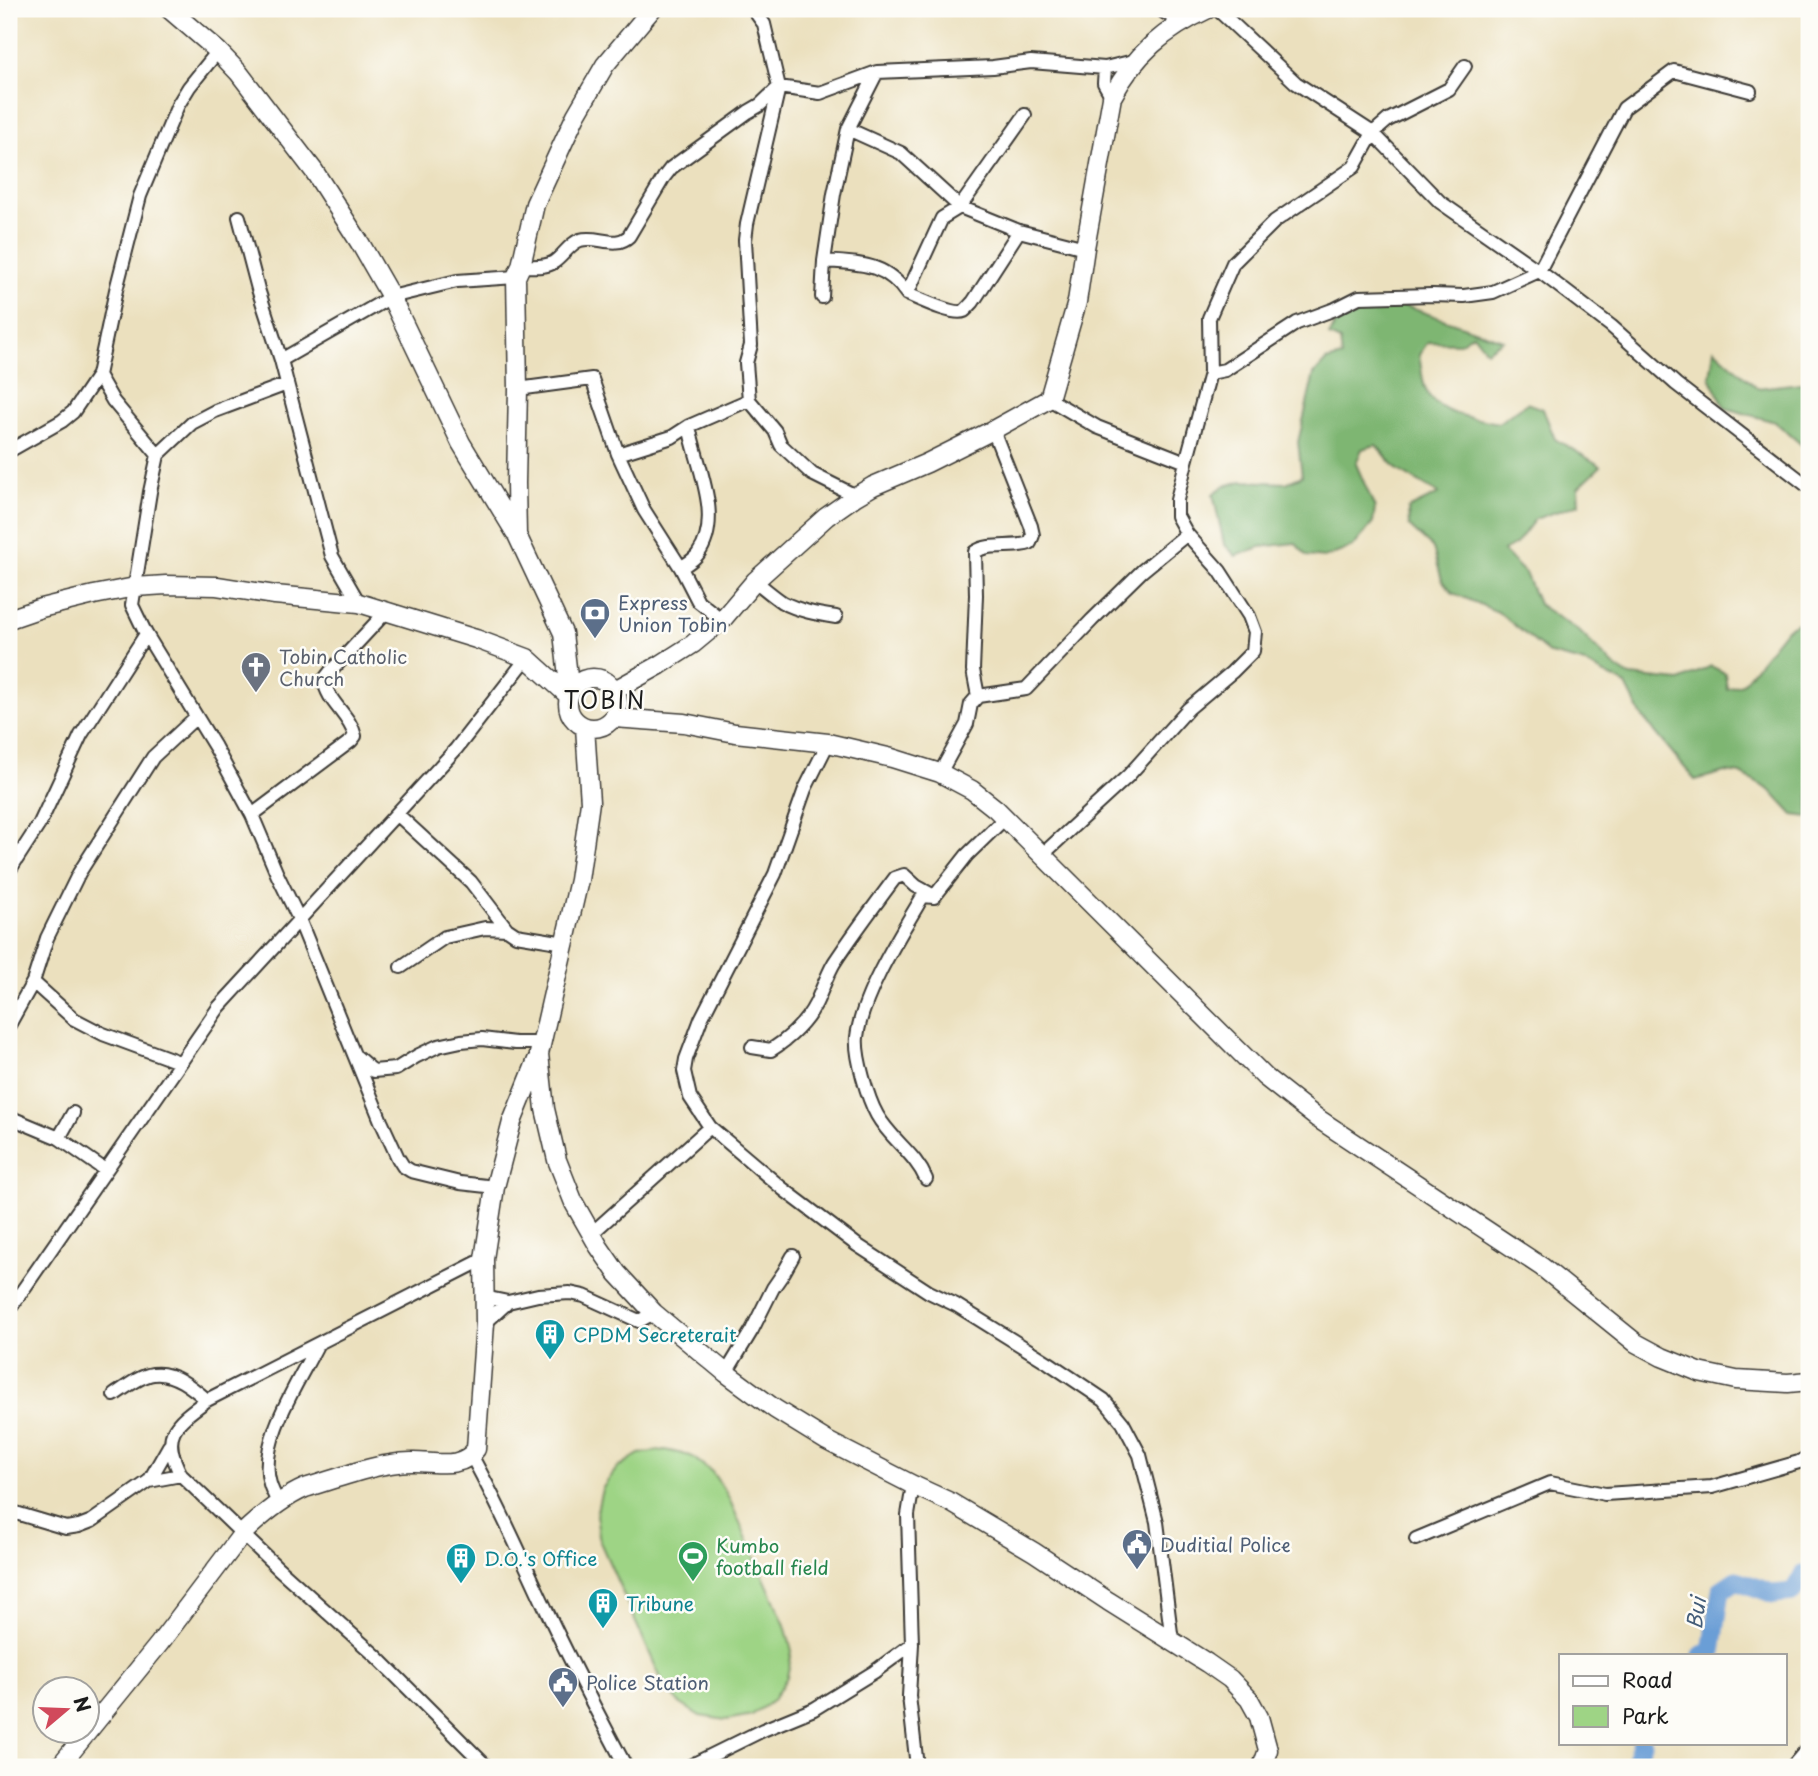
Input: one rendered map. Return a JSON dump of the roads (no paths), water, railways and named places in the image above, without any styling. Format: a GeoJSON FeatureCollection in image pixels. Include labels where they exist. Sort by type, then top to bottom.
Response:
{"type":"FeatureCollection","features":[{"type":"Feature","properties":{"kind":"street"},"geometry":{"type":"LineString","coordinates":[[169,9],[239,73],[314,171],[360,243],[391,297],[461,443],[517,535],[563,633],[570,695]]}},
{"type":"Feature","properties":{"kind":"street"},"geometry":{"type":"LineString","coordinates":[[517,535],[519,272],[535,204],[576,116],[605,65],[652,9]]}},
{"type":"Feature","properties":{"kind":"street"},"geometry":{"type":"LineString","coordinates":[[753,9],[764,24],[779,87],[746,232],[751,345],[746,363],[749,400],[775,431],[781,445],[812,474],[856,496]]}},
{"type":"Feature","properties":{"kind":"street"},"geometry":{"type":"LineString","coordinates":[[1161,9],[1181,22]]}},
{"type":"Feature","properties":{"kind":"street"},"geometry":{"type":"LineString","coordinates":[[615,690],[693,644],[722,620],[755,582],[826,517],[856,496],[993,430],[1049,399],[1077,302],[1084,248],[1112,97],[1123,76],[1157,39],[1181,22],[1208,9]]}},
{"type":"Feature","properties":{"kind":"street"},"geometry":{"type":"LineString","coordinates":[[1217,9],[1296,83],[1373,133],[1440,202],[1539,271],[1611,326],[1676,384],[1809,487]]}},
{"type":"Feature","properties":{"kind":"street"},"geometry":{"type":"LineString","coordinates":[[9,451],[73,412],[98,375],[140,196],[178,105],[218,51]]}},
{"type":"Feature","properties":{"kind":"street"},"geometry":{"type":"LineString","coordinates":[[779,87],[820,93],[877,72],[993,67],[1031,62],[1105,68],[1139,60]]}},
{"type":"Feature","properties":{"kind":"street"},"geometry":{"type":"LineString","coordinates":[[1042,855],[1128,776],[1188,709],[1253,651],[1255,632],[1249,616],[1220,571],[1187,534],[1177,516],[1177,500],[1185,462],[1210,373],[1209,318],[1233,263],[1275,221],[1354,167],[1373,133],[1388,120],[1449,89],[1465,66]]}},
{"type":"Feature","properties":{"kind":"street"},"geometry":{"type":"LineString","coordinates":[[1105,68],[1104,83],[1112,97]]}},
{"type":"Feature","properties":{"kind":"street"},"geometry":{"type":"LineString","coordinates":[[1210,373],[1225,370],[1297,323],[1359,297],[1464,296],[1493,292],[1539,271],[1623,108],[1674,71],[1750,92]]}},
{"type":"Feature","properties":{"kind":"street"},"geometry":{"type":"LineString","coordinates":[[822,297],[824,261],[834,194],[848,129],[877,72]]}},
{"type":"Feature","properties":{"kind":"street"},"geometry":{"type":"LineString","coordinates":[[281,360],[391,297],[457,281],[547,265],[579,240],[624,240],[671,168],[760,105],[779,87]]}},
{"type":"Feature","properties":{"kind":"street"},"geometry":{"type":"LineString","coordinates":[[908,294],[942,218],[960,207],[1025,115]]}},
{"type":"Feature","properties":{"kind":"street"},"geometry":{"type":"LineString","coordinates":[[848,129],[901,153],[960,207],[1019,232],[1084,248]]}},
{"type":"Feature","properties":{"kind":"street"},"geometry":{"type":"LineString","coordinates":[[240,217],[258,289],[310,465],[332,556],[359,603]]}},
{"type":"Feature","properties":{"kind":"street"},"geometry":{"type":"LineString","coordinates":[[824,261],[876,267],[899,282],[908,294],[958,312],[966,310],[973,302],[1019,232]]}},
{"type":"Feature","properties":{"kind":"street"},"geometry":{"type":"LineString","coordinates":[[98,375],[113,401],[158,455]]}},
{"type":"Feature","properties":{"kind":"street"},"geometry":{"type":"LineString","coordinates":[[518,389],[592,379],[618,454],[644,510],[698,600],[722,620]]}},
{"type":"Feature","properties":{"kind":"street"},"geometry":{"type":"LineString","coordinates":[[287,384],[215,411],[192,423],[158,455],[132,605],[146,634],[215,747],[252,815],[299,919],[398,1158],[403,1166],[411,1171],[495,1187]]}},
{"type":"Feature","properties":{"kind":"street"},"geometry":{"type":"LineString","coordinates":[[1049,399],[1097,428],[1185,462]]}},
{"type":"Feature","properties":{"kind":"street"},"geometry":{"type":"LineString","coordinates":[[618,454],[672,437],[689,426],[749,400]]}},
{"type":"Feature","properties":{"kind":"street"},"geometry":{"type":"LineString","coordinates":[[681,568],[697,556],[705,541],[708,527],[708,505],[703,476],[689,426]]}},
{"type":"Feature","properties":{"kind":"street"},"geometry":{"type":"LineString","coordinates":[[978,696],[973,670],[975,552],[981,548],[1023,545],[1030,542],[1033,535],[993,430]]}},
{"type":"Feature","properties":{"kind":"street"},"geometry":{"type":"LineString","coordinates":[[940,773],[967,724],[971,704],[978,696],[1026,689],[1142,570],[1187,534]]}},
{"type":"Feature","properties":{"kind":"street"},"geometry":{"type":"LineString","coordinates":[[755,582],[797,608],[836,617]]}},
{"type":"Feature","properties":{"kind":"street"},"geometry":{"type":"LineString","coordinates":[[9,619],[94,595],[135,587],[166,585],[217,586],[359,603],[476,639],[527,658],[570,695]]}},
{"type":"Feature","properties":{"kind":"street"},"geometry":{"type":"LineString","coordinates":[[252,815],[355,736],[353,728],[325,688],[324,680],[386,612]]}},
{"type":"Feature","properties":{"kind":"street"},"geometry":{"type":"LineString","coordinates":[[9,871],[40,823],[81,735],[146,634]]}},
{"type":"Feature","properties":{"kind":"street"},"geometry":{"type":"LineString","coordinates":[[9,1310],[219,1007],[456,749],[527,658]]}},
{"type":"Feature","properties":{"kind":"street"},"geometry":{"type":"LineString","coordinates":[[591,678],[605,680],[615,690],[619,704],[614,718],[608,724],[593,729],[579,724],[571,715],[568,702],[578,683],[591,678]]}},
{"type":"Feature","properties":{"kind":"street"},"geometry":{"type":"LineString","coordinates":[[9,1025],[33,982],[47,938],[79,873],[153,757],[196,718]]}},
{"type":"Feature","properties":{"kind":"street"},"geometry":{"type":"LineString","coordinates":[[614,718],[684,723],[736,733],[828,743],[940,773],[972,790],[996,808],[1265,1077],[1317,1118],[1542,1267],[1636,1343],[1662,1357],[1699,1372],[1736,1380],[1788,1383],[1809,1381]]}},
{"type":"Feature","properties":{"kind":"street"},"geometry":{"type":"LineString","coordinates":[[60,1767],[159,1644],[243,1533],[258,1519],[305,1488],[389,1464],[464,1461],[476,1449],[485,1324],[484,1259],[495,1187],[512,1122],[540,1048],[579,880],[590,802],[585,727]]}},
{"type":"Feature","properties":{"kind":"street"},"geometry":{"type":"LineString","coordinates":[[828,743],[805,789],[775,874],[701,1019],[684,1071],[690,1097],[710,1127],[783,1189],[857,1245],[929,1292],[956,1305],[1049,1363],[1104,1400],[1123,1423],[1140,1455],[1157,1522],[1172,1641]]}},
{"type":"Feature","properties":{"kind":"street"},"geometry":{"type":"LineString","coordinates":[[397,814],[471,882],[507,929],[516,936],[565,943]]}},
{"type":"Feature","properties":{"kind":"street"},"geometry":{"type":"LineString","coordinates":[[934,897],[967,855],[1005,818]]}},
{"type":"Feature","properties":{"kind":"street"},"geometry":{"type":"LineString","coordinates":[[752,1047],[771,1050],[786,1041],[803,1024],[815,1006],[832,966],[895,878],[904,875],[934,897]]}},
{"type":"Feature","properties":{"kind":"street"},"geometry":{"type":"LineString","coordinates":[[926,1179],[921,1166],[889,1134],[870,1101],[857,1039],[863,1012],[902,930],[923,895],[934,897]]}},
{"type":"Feature","properties":{"kind":"street"},"geometry":{"type":"LineString","coordinates":[[401,967],[446,937],[485,928],[507,929]]}},
{"type":"Feature","properties":{"kind":"street"},"geometry":{"type":"LineString","coordinates":[[33,982],[75,1019],[103,1034],[179,1062]]}},
{"type":"Feature","properties":{"kind":"street"},"geometry":{"type":"LineString","coordinates":[[355,1055],[373,1071],[396,1069],[438,1046],[461,1041],[482,1039],[540,1048]]}},
{"type":"Feature","properties":{"kind":"street"},"geometry":{"type":"LineString","coordinates":[[540,1048],[545,1109],[557,1160],[574,1203],[617,1273],[654,1313],[726,1373],[775,1409],[827,1441],[950,1502],[1034,1552],[1230,1679],[1249,1699],[1259,1717],[1268,1750],[1262,1767]]}},
{"type":"Feature","properties":{"kind":"street"},"geometry":{"type":"LineString","coordinates":[[59,1138],[73,1113]]}},
{"type":"Feature","properties":{"kind":"street"},"geometry":{"type":"LineString","coordinates":[[9,1117],[59,1138],[105,1170]]}},
{"type":"Feature","properties":{"kind":"street"},"geometry":{"type":"LineString","coordinates":[[591,1234],[710,1127]]}},
{"type":"Feature","properties":{"kind":"street"},"geometry":{"type":"LineString","coordinates":[[726,1373],[793,1256]]}},
{"type":"Feature","properties":{"kind":"street"},"geometry":{"type":"LineString","coordinates":[[149,1481],[169,1446],[173,1432],[183,1418],[207,1400],[484,1259]]}},
{"type":"Feature","properties":{"kind":"street"},"geometry":{"type":"LineString","coordinates":[[484,1297],[508,1302],[538,1295],[570,1293],[584,1296],[639,1321],[654,1313]]}},
{"type":"Feature","properties":{"kind":"street"},"geometry":{"type":"LineString","coordinates":[[485,1324],[508,1302]]}},
{"type":"Feature","properties":{"kind":"street"},"geometry":{"type":"LineString","coordinates":[[279,1504],[269,1483],[268,1456],[278,1419],[317,1345]]}},
{"type":"Feature","properties":{"kind":"street"},"geometry":{"type":"LineString","coordinates":[[114,1395],[139,1379],[153,1374],[170,1376],[207,1400]]}},
{"type":"Feature","properties":{"kind":"street"},"geometry":{"type":"LineString","coordinates":[[169,1446],[181,1475],[278,1568],[376,1656],[487,1767]]}},
{"type":"Feature","properties":{"kind":"street"},"geometry":{"type":"LineString","coordinates":[[471,1455],[626,1767]]}},
{"type":"Feature","properties":{"kind":"street"},"geometry":{"type":"LineString","coordinates":[[1416,1539],[1550,1483],[1605,1494],[1713,1487],[1799,1462],[1809,1456]]}},
{"type":"Feature","properties":{"kind":"street"},"geometry":{"type":"LineString","coordinates":[[9,1511],[66,1528],[79,1526],[92,1521],[149,1481],[181,1475]]}},
{"type":"Feature","properties":{"kind":"street"},"geometry":{"type":"LineString","coordinates":[[914,1485],[908,1527],[912,1644],[909,1696],[918,1767]]}},
{"type":"Feature","properties":{"kind":"street"},"geometry":{"type":"LineString","coordinates":[[688,1767],[763,1730],[814,1709],[853,1686],[912,1644]]}},
{"type":"Feature","properties":{"kind":"street"},"geometry":{"type":"LineString","coordinates":[[1792,1767],[1809,1747]]}},
{"type":"Feature","properties":{"kind":"waterway","name":"Bui"},"geometry":{"type":"LineString","coordinates":[[1705,1654],[1712,1652],[1721,1590],[1736,1580],[1774,1594],[1793,1592],[1803,1575],[1809,1577]]}},
{"type":"Feature","properties":{"kind":"waterway","name":"Bui"},"geometry":{"type":"LineString","coordinates":[[1633,1767],[1642,1744]]}},
{"type":"Feature","properties":{"kind":"place","name":"Express Union Tobin"},"geometry":{"type":"Point","coordinates":[595,640]}},
{"type":"Feature","properties":{"kind":"place","name":"Tobin Catholic Church"},"geometry":{"type":"Point","coordinates":[256,694]}},
{"type":"Feature","properties":{"kind":"place","name":"CPDM Secreterait"},"geometry":{"type":"Point","coordinates":[550,1361]}},
{"type":"Feature","properties":{"kind":"place","name":"Duditial Police"},"geometry":{"type":"Point","coordinates":[1137,1571]}},
{"type":"Feature","properties":{"kind":"place","name":"Kumbo football field"},"geometry":{"type":"Point","coordinates":[693,1583]}},
{"type":"Feature","properties":{"kind":"place","name":"D.O.'s Office"},"geometry":{"type":"Point","coordinates":[461,1585]}},
{"type":"Feature","properties":{"kind":"place","name":"Tribune"},"geometry":{"type":"Point","coordinates":[603,1630]}},
{"type":"Feature","properties":{"kind":"place","name":"Police Station"},"geometry":{"type":"Point","coordinates":[563,1709]}},
{"type":"Feature","properties":{"kind":"district","name":"TOBIN"},"geometry":{"type":"Point","coordinates":[605,699]}}]}
